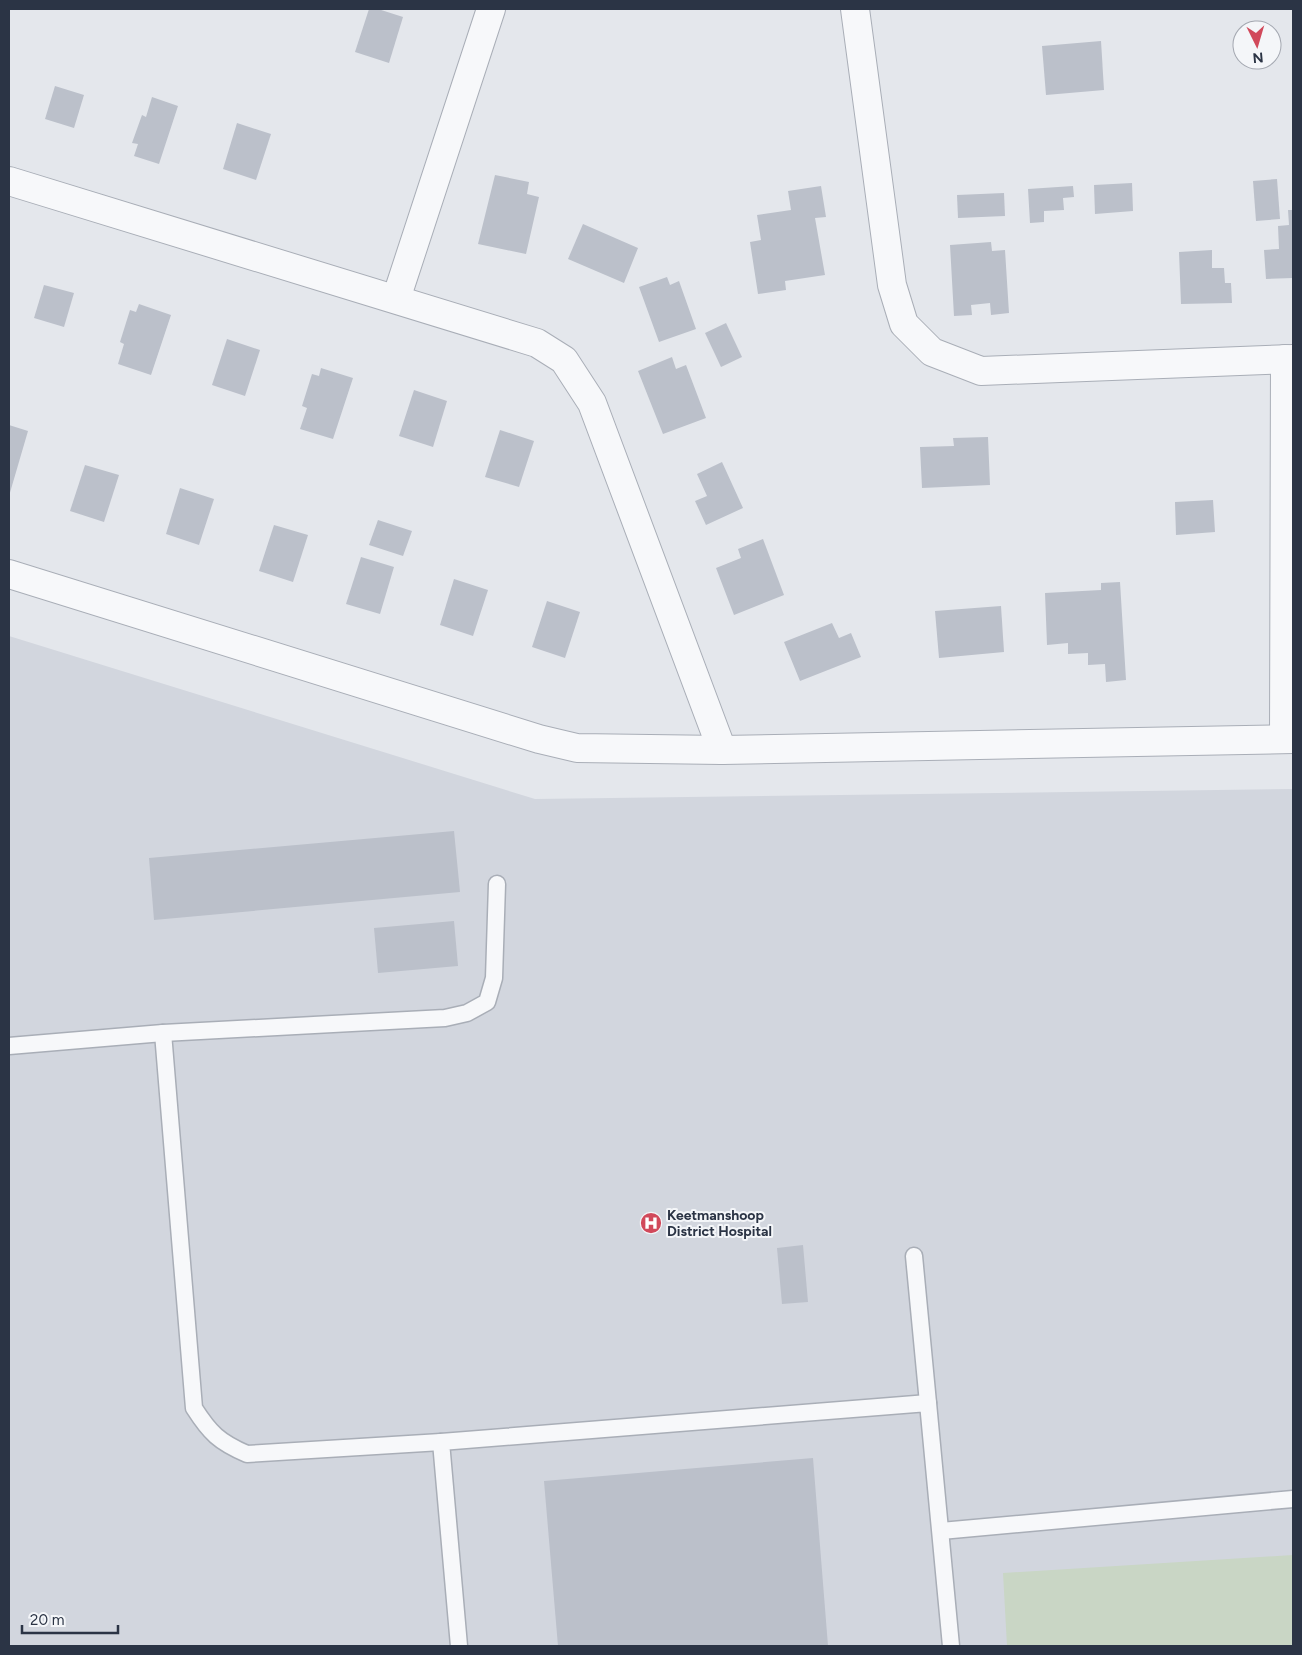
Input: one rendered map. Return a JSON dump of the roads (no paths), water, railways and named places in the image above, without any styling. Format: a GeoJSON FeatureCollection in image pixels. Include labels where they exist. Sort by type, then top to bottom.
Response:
{"type":"FeatureCollection","features":[{"type":"Feature","properties":{"kind":"street"},"geometry":{"type":"LineString","coordinates":[[396,299],[491,9]]}},
{"type":"Feature","properties":{"kind":"street"},"geometry":{"type":"LineString","coordinates":[[9,574],[539,739],[577,748],[722,750],[1289,739],[1289,359],[981,371],[932,352],[904,324],[892,285],[855,9]]}},
{"type":"Feature","properties":{"kind":"street"},"geometry":{"type":"LineString","coordinates":[[9,181],[537,343],[564,360],[580,381],[592,403],[722,750]]}},
{"type":"Feature","properties":{"kind":"lane"},"geometry":{"type":"LineString","coordinates":[[9,1046],[163,1033],[445,1018],[467,1013],[487,1002],[494,978],[498,884]]}},
{"type":"Feature","properties":{"kind":"lane"},"geometry":{"type":"LineString","coordinates":[[163,1033],[194,1408],[206,1427],[223,1444],[247,1454],[441,1442],[928,1403]]}},
{"type":"Feature","properties":{"kind":"lane"},"geometry":{"type":"LineString","coordinates":[[914,1256],[951,1646]]}},
{"type":"Feature","properties":{"kind":"lane"},"geometry":{"type":"LineString","coordinates":[[441,1442],[459,1646]]}},
{"type":"Feature","properties":{"kind":"lane"},"geometry":{"type":"LineString","coordinates":[[941,1531],[1293,1499]]}},
{"type":"Feature","properties":{"kind":"lane"},"geometry":{"type":"LineString","coordinates":[[1277,1501],[1293,1510]]}},
{"type":"Feature","properties":{"kind":"place","name":"Keetmanshoop District Hospital"},"geometry":{"type":"Point","coordinates":[651,1223]}}]}
